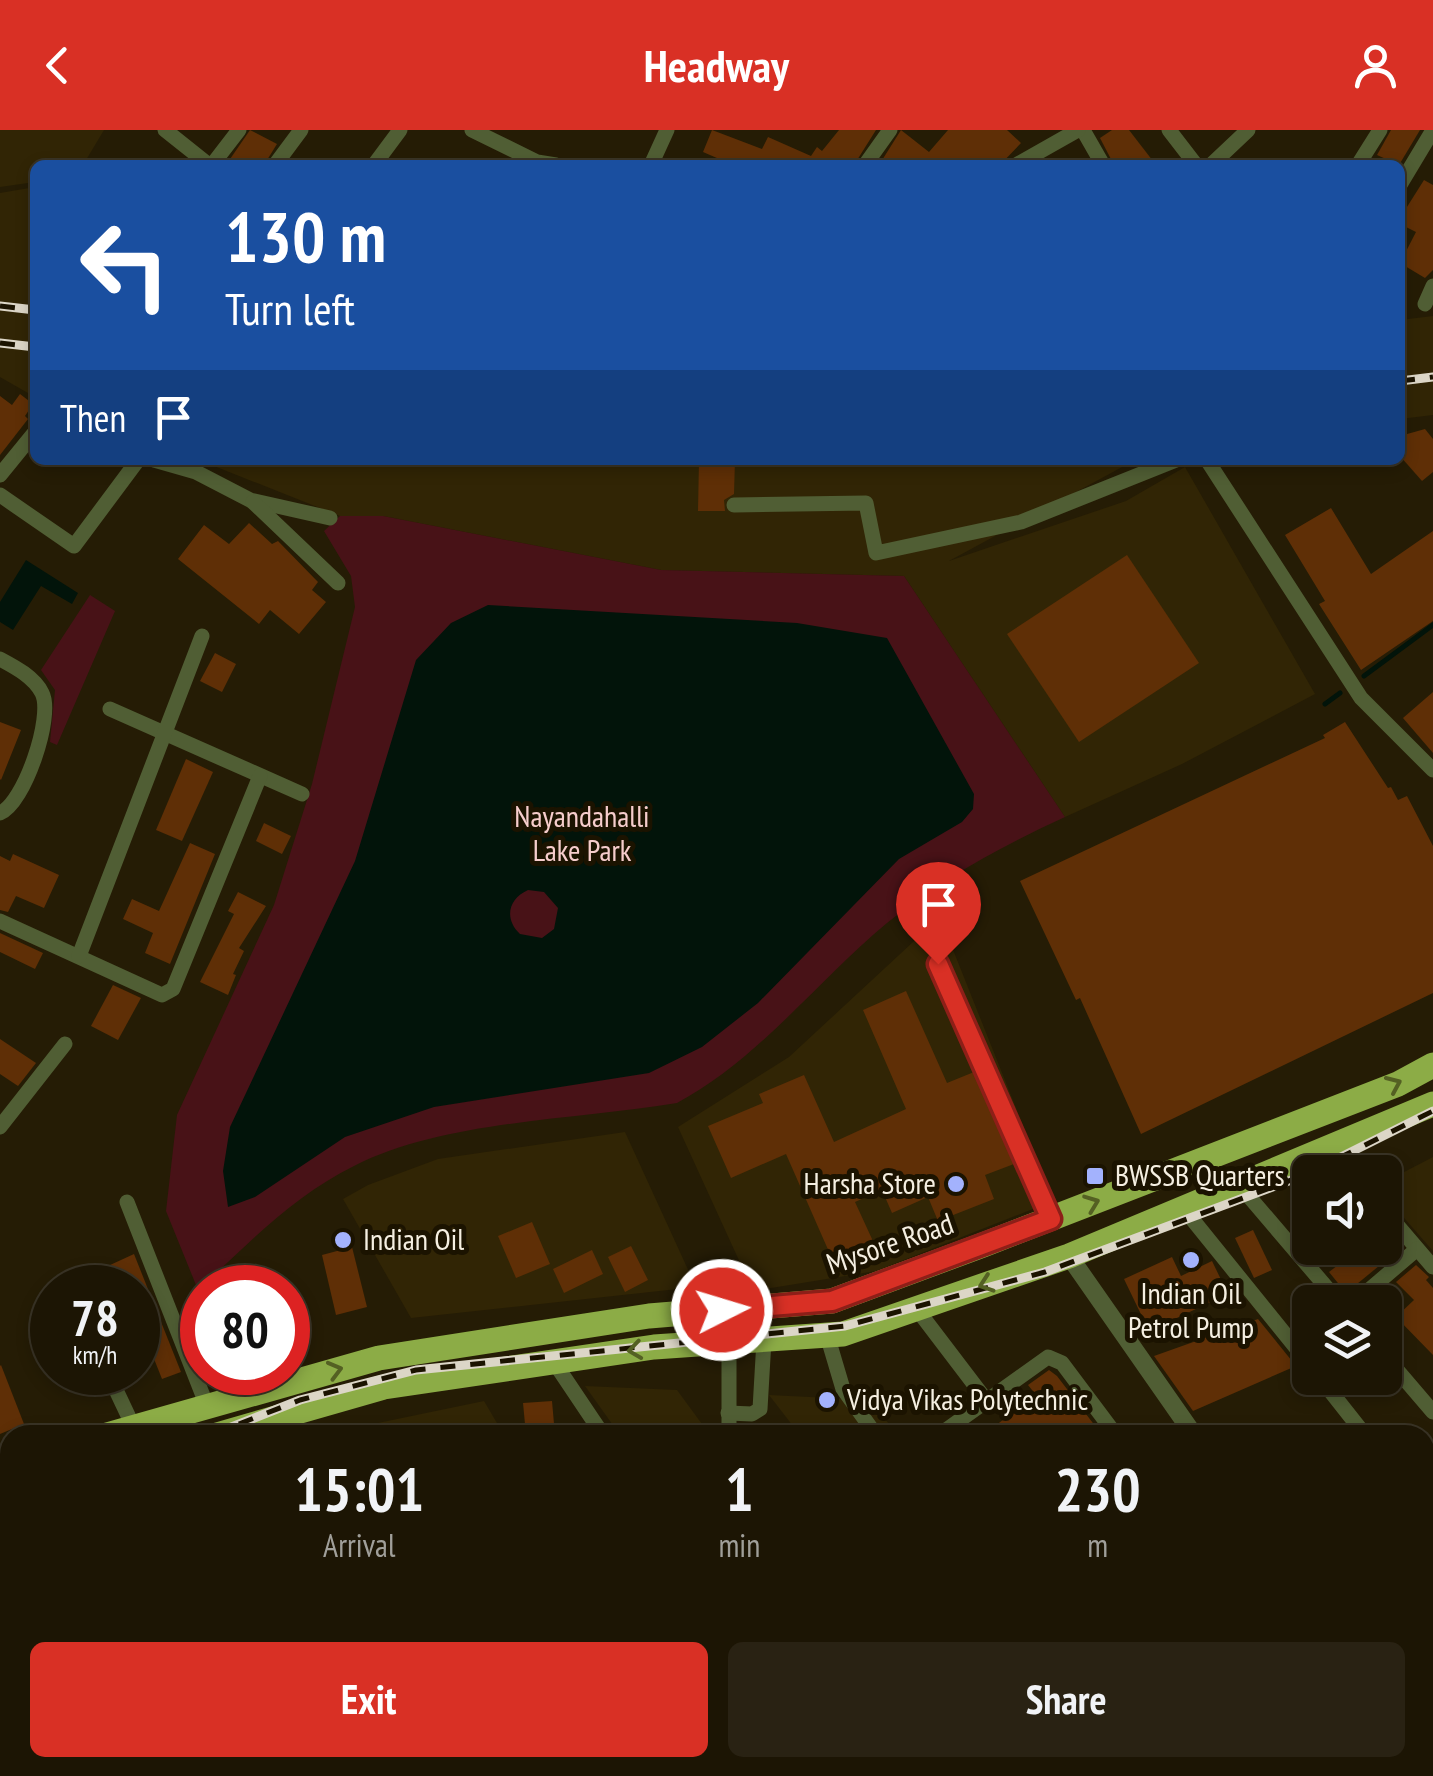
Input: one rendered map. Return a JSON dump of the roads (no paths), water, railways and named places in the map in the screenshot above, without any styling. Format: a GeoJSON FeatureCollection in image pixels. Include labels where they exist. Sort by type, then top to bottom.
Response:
{"type":"FeatureCollection","features":[{"type":"Feature","properties":{"kind":"highway","name":"Mysore Road"},"geometry":{"type":"LineString","coordinates":[[137,1425],[380,1358],[649,1316],[832,1301],[1398,1084],[1433,1065]]}},
{"type":"Feature","properties":{"kind":"highway"},"geometry":{"type":"LineString","coordinates":[[252,1425],[384,1387],[654,1347],[843,1334],[1069,1256],[1433,1104]]}},
{"type":"Feature","properties":{"kind":"highway"},"geometry":{"type":"LineString","coordinates":[[380,1358],[384,1387]]}},
{"type":"Feature","properties":{"kind":"street"},"geometry":{"type":"LineString","coordinates":[[165,130],[204,160]]}},
{"type":"Feature","properties":{"kind":"street"},"geometry":{"type":"LineString","coordinates":[[214,160],[239,130]]}},
{"type":"Feature","properties":{"kind":"street"},"geometry":{"type":"LineString","coordinates":[[279,160],[301,130]]}},
{"type":"Feature","properties":{"kind":"street"},"geometry":{"type":"LineString","coordinates":[[378,160],[400,130]]}},
{"type":"Feature","properties":{"kind":"street"},"geometry":{"type":"LineString","coordinates":[[472,130],[533,160]]}},
{"type":"Feature","properties":{"kind":"street"},"geometry":{"type":"LineString","coordinates":[[652,160],[667,130]]}},
{"type":"Feature","properties":{"kind":"street"},"geometry":{"type":"LineString","coordinates":[[869,160],[890,130]]}},
{"type":"Feature","properties":{"kind":"street"},"geometry":{"type":"LineString","coordinates":[[1040,130],[1055,142]]}},
{"type":"Feature","properties":{"kind":"street"},"geometry":{"type":"LineString","coordinates":[[1024,160],[1080,130],[1101,160]]}},
{"type":"Feature","properties":{"kind":"street"},"geometry":{"type":"LineString","coordinates":[[1169,130],[1192,160]]}},
{"type":"Feature","properties":{"kind":"street"},"geometry":{"type":"LineString","coordinates":[[1216,160],[1248,130]]}},
{"type":"Feature","properties":{"kind":"street"},"geometry":{"type":"LineString","coordinates":[[1361,160],[1380,130]]}},
{"type":"Feature","properties":{"kind":"street"},"geometry":{"type":"LineString","coordinates":[[1405,177],[1433,130]]}},
{"type":"Feature","properties":{"kind":"street"},"geometry":{"type":"LineString","coordinates":[[1425,304],[1433,286]]}},
{"type":"Feature","properties":{"kind":"street"},"geometry":{"type":"LineString","coordinates":[[0,474],[30,438]]}},
{"type":"Feature","properties":{"kind":"street"},"geometry":{"type":"LineString","coordinates":[[0,495],[74,546],[134,465]]}},
{"type":"Feature","properties":{"kind":"street"},"geometry":{"type":"LineString","coordinates":[[172,465],[196,472],[250,500],[330,518]]}},
{"type":"Feature","properties":{"kind":"street"},"geometry":{"type":"LineString","coordinates":[[734,505],[866,502],[876,553],[1021,522],[1164,465]]}},
{"type":"Feature","properties":{"kind":"street"},"geometry":{"type":"LineString","coordinates":[[1210,465],[1361,698],[1433,770]]}},
{"type":"Feature","properties":{"kind":"street"},"geometry":{"type":"LineString","coordinates":[[250,500],[338,584]]}},
{"type":"Feature","properties":{"kind":"street"},"geometry":{"type":"LineString","coordinates":[[79,956],[202,636]]}},
{"type":"Feature","properties":{"kind":"street"},"geometry":{"type":"LineString","coordinates":[[0,658],[37,685],[46,708],[40,740],[14,804],[0,813]]}},
{"type":"Feature","properties":{"kind":"street"},"geometry":{"type":"LineString","coordinates":[[110,709],[302,794]]}},
{"type":"Feature","properties":{"kind":"street"},"geometry":{"type":"LineString","coordinates":[[0,920],[162,996],[173,989],[260,776]]}},
{"type":"Feature","properties":{"kind":"street"},"geometry":{"type":"LineString","coordinates":[[938,964],[1051,1219]]}},
{"type":"Feature","properties":{"kind":"street"},"geometry":{"type":"LineString","coordinates":[[0,1126],[65,1044]]}},
{"type":"Feature","properties":{"kind":"street"},"geometry":{"type":"LineString","coordinates":[[1331,1148],[1337,1155]]}},
{"type":"Feature","properties":{"kind":"street"},"geometry":{"type":"LineString","coordinates":[[1240,1186],[1324,1285]]}},
{"type":"Feature","properties":{"kind":"street"},"geometry":{"type":"LineString","coordinates":[[127,1202],[207,1406]]}},
{"type":"Feature","properties":{"kind":"street"},"geometry":{"type":"LineString","coordinates":[[1184,1209],[1292,1343]]}},
{"type":"Feature","properties":{"kind":"street"},"geometry":{"type":"LineString","coordinates":[[1402,1232],[1433,1267]]}},
{"type":"Feature","properties":{"kind":"street"},"geometry":{"type":"LineString","coordinates":[[1376,1285],[1417,1249]]}},
{"type":"Feature","properties":{"kind":"street"},"geometry":{"type":"LineString","coordinates":[[1069,1256],[1187,1425]]}},
{"type":"Feature","properties":{"kind":"street"},"geometry":{"type":"LineString","coordinates":[[916,1308],[986,1400]]}},
{"type":"Feature","properties":{"kind":"street"},"geometry":{"type":"LineString","coordinates":[[827,1335],[843,1389],[869,1425]]}},
{"type":"Feature","properties":{"kind":"street"},"geometry":{"type":"LineString","coordinates":[[728,1414],[760,1410],[764,1340]]}},
{"type":"Feature","properties":{"kind":"street"},"geometry":{"type":"LineString","coordinates":[[729,1342],[729,1425]]}},
{"type":"Feature","properties":{"kind":"street"},"geometry":{"type":"LineString","coordinates":[[952,1425],[1042,1360],[1054,1358],[1062,1363],[1108,1425]]}},
{"type":"Feature","properties":{"kind":"street"},"geometry":{"type":"LineString","coordinates":[[554,1362],[596,1425]]}},
{"type":"Feature","properties":{"kind":"street"},"geometry":{"type":"LineString","coordinates":[[1402,1376],[1433,1412]]}},
{"type":"Feature","properties":{"kind":"street"},"geometry":{"type":"LineString","coordinates":[[118,1395],[133,1425]]}},
{"type":"Feature","properties":{"kind":"street"},"geometry":{"type":"LineString","coordinates":[[1334,1395],[1358,1425]]}},
{"type":"Feature","properties":{"kind":"waterway"},"geometry":{"type":"LineString","coordinates":[[1364,676],[1433,625]]}},
{"type":"Feature","properties":{"kind":"waterway"},"geometry":{"type":"LineString","coordinates":[[1325,704],[1340,693]]}},
{"type":"Feature","properties":{"kind":"railway"},"geometry":{"type":"LineString","coordinates":[[0,306],[30,309]]}},
{"type":"Feature","properties":{"kind":"railway"},"geometry":{"type":"LineString","coordinates":[[0,343],[30,346]]}},
{"type":"Feature","properties":{"kind":"railway"},"geometry":{"type":"LineString","coordinates":[[1405,380],[1433,377]]}},
{"type":"Feature","properties":{"kind":"railway"},"geometry":{"type":"LineString","coordinates":[[1345,1155],[1433,1111]]}},
{"type":"Feature","properties":{"kind":"railway"},"geometry":{"type":"LineString","coordinates":[[236,1425],[300,1400],[416,1370],[845,1326],[1045,1272],[1292,1180]]}},
{"type":"Feature","properties":{"kind":"place","name":"BWSSB Quarters"},"geometry":{"type":"Point","coordinates":[1095,1176]}},
{"type":"Feature","properties":{"kind":"place","name":"Harsha Store"},"geometry":{"type":"Point","coordinates":[956,1184]}},
{"type":"Feature","properties":{"kind":"place","name":"Indian Oil"},"geometry":{"type":"Point","coordinates":[343,1240]}},
{"type":"Feature","properties":{"kind":"place","name":"Indian Oil Petrol Pump"},"geometry":{"type":"Point","coordinates":[1191,1260]}},
{"type":"Feature","properties":{"kind":"place","name":"Vidya Vikas Polytechnic"},"geometry":{"type":"Point","coordinates":[827,1400]}},
{"type":"Feature","properties":{"kind":"park label","name":"Nayandahalli Lake Park"},"geometry":{"type":"Point","coordinates":[582,834]}}]}
